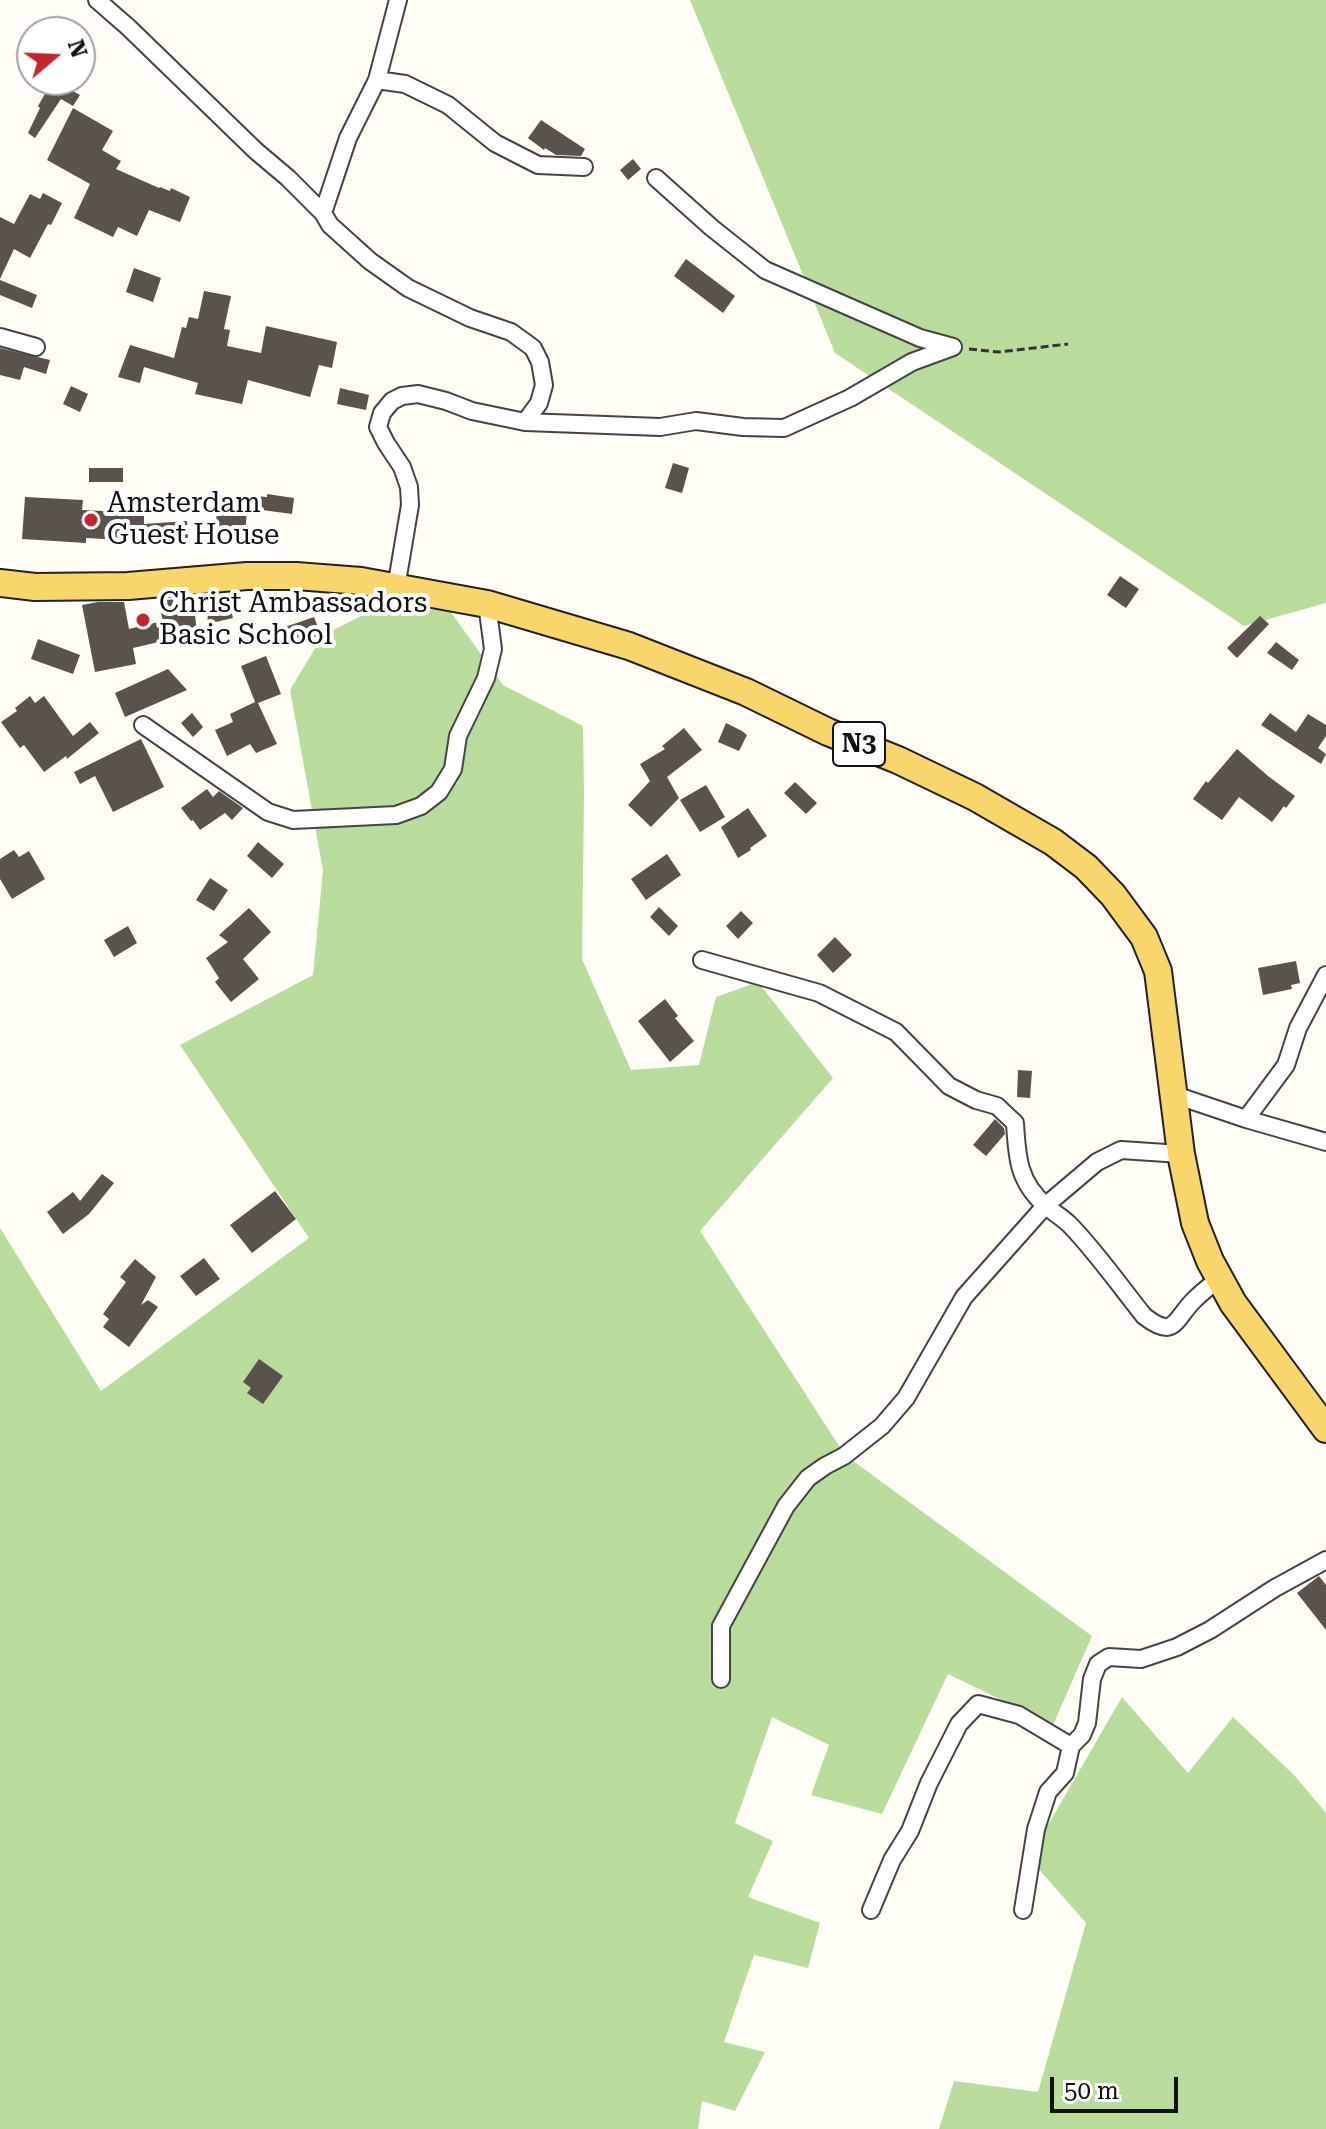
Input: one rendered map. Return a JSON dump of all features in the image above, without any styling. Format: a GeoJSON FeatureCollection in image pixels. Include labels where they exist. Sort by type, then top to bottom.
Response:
{"type":"FeatureCollection","features":[{"type":"Feature","properties":{"kind":"main road","name":"N3"},"geometry":{"type":"LineString","coordinates":[[0,583],[35,587],[128,586],[247,576],[296,576],[361,581],[487,604],[629,646],[746,692],[975,797],[1053,842],[1086,867],[1113,895],[1144,937],[1158,971],[1172,1094],[1195,1223],[1233,1303],[1326,1429]]}},
{"type":"Feature","properties":{"kind":"street"},"geometry":{"type":"LineString","coordinates":[[97,0],[323,213],[346,241],[408,288],[470,318],[511,332],[533,348],[540,362],[544,385],[539,403],[525,422]]}},
{"type":"Feature","properties":{"kind":"street"},"geometry":{"type":"LineString","coordinates":[[323,213],[348,138],[377,80],[398,0]]}},
{"type":"Feature","properties":{"kind":"street"},"geometry":{"type":"LineString","coordinates":[[377,80],[405,84],[448,105],[495,143],[538,165],[584,167]]}},
{"type":"Feature","properties":{"kind":"street"},"geometry":{"type":"LineString","coordinates":[[656,178],[765,270],[920,338],[953,347]]}},
{"type":"Feature","properties":{"kind":"street"},"geometry":{"type":"LineString","coordinates":[[0,337],[36,347]]}},
{"type":"Feature","properties":{"kind":"street"},"geometry":{"type":"LineString","coordinates":[[396,588],[409,496],[402,467],[378,427],[382,413],[392,401],[402,396],[418,394],[472,411],[525,422],[660,427],[696,421],[784,428],[850,398],[912,362],[953,347]]}},
{"type":"Feature","properties":{"kind":"street"},"geometry":{"type":"LineString","coordinates":[[143,725],[268,812],[293,820],[396,815],[421,806],[439,792],[453,769],[458,736],[486,678],[493,649],[487,604]]}},
{"type":"Feature","properties":{"kind":"street"},"geometry":{"type":"LineString","coordinates":[[702,960],[819,993],[896,1032],[949,1086],[976,1100],[997,1106],[1015,1123],[1017,1161],[1026,1181],[1045,1206],[1069,1223],[1144,1316],[1157,1326],[1166,1329],[1177,1323],[1192,1301],[1220,1278]]}},
{"type":"Feature","properties":{"kind":"street"},"geometry":{"type":"LineString","coordinates":[[1246,1119],[1286,1065],[1298,1028],[1326,975]]}},
{"type":"Feature","properties":{"kind":"street"},"geometry":{"type":"LineString","coordinates":[[1172,1094],[1326,1142]]}},
{"type":"Feature","properties":{"kind":"street"},"geometry":{"type":"LineString","coordinates":[[721,1679],[721,1626],[786,1506],[808,1478],[844,1456],[882,1426],[906,1398],[964,1297],[1045,1206],[1097,1162],[1121,1150],[1181,1154]]}},
{"type":"Feature","properties":{"kind":"street"},"geometry":{"type":"LineString","coordinates":[[1023,1910],[1036,1829],[1048,1792],[1065,1773],[1071,1746],[1082,1735],[1087,1723],[1092,1679],[1098,1664],[1109,1657],[1141,1659],[1177,1647],[1326,1560]]}},
{"type":"Feature","properties":{"kind":"street"},"geometry":{"type":"LineString","coordinates":[[871,1910],[892,1860],[910,1831],[929,1783],[959,1724],[978,1704],[1019,1715],[1071,1746]]}},
{"type":"Feature","properties":{"kind":"path"},"geometry":{"type":"LineString","coordinates":[[953,347],[999,352],[1068,344]]}},
{"type":"Feature","properties":{"kind":"green space"},"geometry":{"type":"Polygon","coordinates":[[[690,0],[1326,0],[1326,603],[1244,626],[835,353],[690,0]]]}},
{"type":"Feature","properties":{"kind":"green space"},"geometry":{"type":"Polygon","coordinates":[[[379,607],[450,611],[503,685],[583,726],[582,959],[631,1070],[699,1065],[716,997],[758,982],[833,1078],[700,1231],[845,1455],[1092,1636],[1053,1725],[948,1674],[882,1814],[811,1795],[829,1745],[772,1717],[735,1823],[773,1841],[748,1897],[820,1923],[808,1968],[754,1955],[724,2042],[765,2052],[735,2111],[702,2101],[698,2129],[0,2129],[0,1228],[101,1391],[309,1238],[180,1045],[313,975],[323,870],[290,690],[323,635],[379,607]]]}},
{"type":"Feature","properties":{"kind":"green space"},"geometry":{"type":"Polygon","coordinates":[[[1122,1697],[1188,1773],[1233,1717],[1294,1775],[1326,1813],[1326,2129],[939,2129],[954,2081],[1038,2092],[1086,1923],[1029,1858],[1122,1697]]]}},
{"type":"Feature","properties":{"kind":"building"},"geometry":{"type":"Polygon","coordinates":[[[44,96],[79,96],[73,106],[61,99],[35,138],[28,133],[40,108],[38,106],[44,96]]]}},
{"type":"Feature","properties":{"kind":"building"},"geometry":{"type":"Polygon","coordinates":[[[73,108],[113,131],[102,150],[121,161],[116,169],[159,188],[170,191],[171,188],[190,197],[180,222],[149,210],[137,236],[118,227],[113,237],[74,218],[90,184],[47,160],[73,108]]]}},
{"type":"Feature","properties":{"kind":"building"},"geometry":{"type":"Polygon","coordinates":[[[541,120],[585,149],[581,156],[556,155],[528,138],[541,120]]]}},
{"type":"Feature","properties":{"kind":"building"},"geometry":{"type":"Polygon","coordinates":[[[633,159],[641,169],[628,180],[620,170],[633,159]]]}},
{"type":"Feature","properties":{"kind":"building"},"geometry":{"type":"Polygon","coordinates":[[[43,193],[62,203],[51,225],[48,224],[30,258],[14,249],[0,279],[0,217],[14,224],[30,194],[40,199],[43,193]]]}},
{"type":"Feature","properties":{"kind":"building"},"geometry":{"type":"Polygon","coordinates":[[[686,259],[735,296],[723,313],[674,276],[686,259]]]}},
{"type":"Feature","properties":{"kind":"building"},"geometry":{"type":"Polygon","coordinates":[[[134,268],[161,278],[153,302],[126,292],[134,268]]]}},
{"type":"Feature","properties":{"kind":"building"},"geometry":{"type":"Polygon","coordinates":[[[0,280],[37,295],[32,308],[0,295],[0,280]]]}},
{"type":"Feature","properties":{"kind":"building"},"geometry":{"type":"Polygon","coordinates":[[[204,291],[231,296],[224,329],[230,330],[227,346],[261,353],[266,326],[337,342],[332,368],[319,365],[310,397],[248,380],[242,404],[195,394],[198,383],[144,367],[140,383],[118,377],[130,345],[174,358],[182,327],[186,328],[189,317],[198,319],[204,291]]]}},
{"type":"Feature","properties":{"kind":"building"},"geometry":{"type":"Polygon","coordinates":[[[0,348],[50,360],[46,374],[24,367],[20,380],[0,375],[0,348]]]}},
{"type":"Feature","properties":{"kind":"building"},"geometry":{"type":"Polygon","coordinates":[[[71,386],[88,394],[80,412],[63,404],[71,386]]]}},
{"type":"Feature","properties":{"kind":"building"},"geometry":{"type":"Polygon","coordinates":[[[340,388],[369,395],[366,410],[337,404],[340,388]]]}},
{"type":"Feature","properties":{"kind":"building"},"geometry":{"type":"Polygon","coordinates":[[[673,463],[689,468],[682,493],[665,488],[673,463]]]}},
{"type":"Feature","properties":{"kind":"building"},"geometry":{"type":"Polygon","coordinates":[[[89,468],[123,468],[123,482],[89,482],[89,468]]]}},
{"type":"Feature","properties":{"kind":"building"},"geometry":{"type":"Polygon","coordinates":[[[225,494],[267,497],[267,494],[294,498],[292,514],[247,508],[245,536],[215,534],[218,499],[225,499],[225,494]]]}},
{"type":"Feature","properties":{"kind":"building"},"geometry":{"type":"Polygon","coordinates":[[[25,497],[83,500],[82,510],[144,513],[144,524],[187,521],[188,539],[160,542],[86,538],[86,543],[22,539],[25,497]]]}},
{"type":"Feature","properties":{"kind":"building"},"geometry":{"type":"Polygon","coordinates":[[[1120,576],[1139,589],[1126,608],[1107,595],[1120,576]]]}},
{"type":"Feature","properties":{"kind":"building"},"geometry":{"type":"Polygon","coordinates":[[[227,594],[233,618],[207,624],[210,595],[227,594]]]}},
{"type":"Feature","properties":{"kind":"building"},"geometry":{"type":"Polygon","coordinates":[[[193,597],[197,633],[133,648],[136,664],[95,672],[82,605],[124,602],[129,629],[163,621],[158,601],[193,597]]]}},
{"type":"Feature","properties":{"kind":"building"},"geometry":{"type":"Polygon","coordinates":[[[1260,616],[1269,624],[1237,658],[1227,648],[1260,616]]]}},
{"type":"Feature","properties":{"kind":"building"},"geometry":{"type":"Polygon","coordinates":[[[314,617],[321,635],[291,645],[285,627],[314,617]]]}},
{"type":"Feature","properties":{"kind":"building"},"geometry":{"type":"Polygon","coordinates":[[[38,639],[80,655],[73,674],[31,659],[38,639]]]}},
{"type":"Feature","properties":{"kind":"building"},"geometry":{"type":"Polygon","coordinates":[[[1276,642],[1299,660],[1292,670],[1267,653],[1276,642]]]}},
{"type":"Feature","properties":{"kind":"building"},"geometry":{"type":"Polygon","coordinates":[[[266,656],[281,694],[258,703],[277,744],[256,753],[250,744],[227,756],[215,730],[233,722],[230,714],[255,702],[241,666],[266,656]]]}},
{"type":"Feature","properties":{"kind":"building"},"geometry":{"type":"Polygon","coordinates":[[[168,669],[187,690],[125,717],[115,693],[168,669]]]}},
{"type":"Feature","properties":{"kind":"building"},"geometry":{"type":"Polygon","coordinates":[[[30,696],[35,703],[44,696],[73,736],[90,722],[99,733],[67,759],[66,756],[44,772],[24,745],[20,748],[1,722],[17,711],[15,708],[30,696]]]}},
{"type":"Feature","properties":{"kind":"building"},"geometry":{"type":"Polygon","coordinates":[[[192,713],[203,727],[193,737],[181,723],[192,713]]]}},
{"type":"Feature","properties":{"kind":"building"},"geometry":{"type":"Polygon","coordinates":[[[1270,713],[1296,732],[1308,714],[1326,725],[1326,736],[1318,748],[1326,754],[1321,764],[1261,725],[1270,713]]]}},
{"type":"Feature","properties":{"kind":"building"},"geometry":{"type":"Polygon","coordinates":[[[726,723],[747,735],[739,751],[718,742],[726,723]]]}},
{"type":"Feature","properties":{"kind":"building"},"geometry":{"type":"Polygon","coordinates":[[[684,728],[702,750],[667,777],[679,798],[651,827],[628,805],[650,781],[640,764],[665,749],[662,746],[684,728]]]}},
{"type":"Feature","properties":{"kind":"building"},"geometry":{"type":"Polygon","coordinates":[[[141,739],[164,787],[113,812],[95,776],[80,784],[74,772],[141,739]]]}},
{"type":"Feature","properties":{"kind":"building"},"geometry":{"type":"Polygon","coordinates":[[[1237,749],[1295,796],[1272,822],[1239,797],[1222,820],[1193,799],[1237,749]]]}},
{"type":"Feature","properties":{"kind":"building"},"geometry":{"type":"Polygon","coordinates":[[[795,782],[817,803],[806,814],[784,793],[795,782]]]}},
{"type":"Feature","properties":{"kind":"building"},"geometry":{"type":"Polygon","coordinates":[[[706,785],[725,817],[700,832],[680,800],[706,785]]]}},
{"type":"Feature","properties":{"kind":"building"},"geometry":{"type":"Polygon","coordinates":[[[207,789],[213,797],[219,791],[243,808],[232,820],[225,813],[200,830],[181,808],[207,789]]]}},
{"type":"Feature","properties":{"kind":"building"},"geometry":{"type":"Polygon","coordinates":[[[748,808],[767,836],[738,858],[721,827],[748,808]]]}},
{"type":"Feature","properties":{"kind":"building"},"geometry":{"type":"Polygon","coordinates":[[[258,842],[284,864],[272,878],[247,856],[258,842]]]}},
{"type":"Feature","properties":{"kind":"building"},"geometry":{"type":"Polygon","coordinates":[[[14,850],[19,857],[29,851],[45,879],[12,899],[0,879],[0,859],[14,850]]]}},
{"type":"Feature","properties":{"kind":"building"},"geometry":{"type":"Polygon","coordinates":[[[667,854],[681,875],[646,900],[631,879],[667,854]]]}},
{"type":"Feature","properties":{"kind":"building"},"geometry":{"type":"Polygon","coordinates":[[[210,878],[228,890],[214,911],[196,900],[210,878]]]}},
{"type":"Feature","properties":{"kind":"building"},"geometry":{"type":"Polygon","coordinates":[[[659,907],[678,926],[669,936],[650,917],[659,907]]]}},
{"type":"Feature","properties":{"kind":"building"},"geometry":{"type":"Polygon","coordinates":[[[249,908],[271,932],[243,959],[259,979],[231,1002],[215,982],[219,978],[206,958],[228,942],[219,935],[249,908]]]}},
{"type":"Feature","properties":{"kind":"building"},"geometry":{"type":"Polygon","coordinates":[[[741,911],[753,923],[738,939],[726,926],[741,911]]]}},
{"type":"Feature","properties":{"kind":"building"},"geometry":{"type":"Polygon","coordinates":[[[128,926],[137,943],[114,957],[104,940],[128,926]]]}},
{"type":"Feature","properties":{"kind":"building"},"geometry":{"type":"Polygon","coordinates":[[[835,937],[852,955],[833,973],[817,955],[835,937]]]}},
{"type":"Feature","properties":{"kind":"building"},"geometry":{"type":"Polygon","coordinates":[[[1296,961],[1300,983],[1291,985],[1292,989],[1263,995],[1258,968],[1296,961]]]}},
{"type":"Feature","properties":{"kind":"building"},"geometry":{"type":"Polygon","coordinates":[[[665,999],[678,1016],[675,1018],[694,1041],[670,1062],[638,1021],[665,999]]]}},
{"type":"Feature","properties":{"kind":"building"},"geometry":{"type":"Polygon","coordinates":[[[1018,1070],[1032,1071],[1030,1098],[1017,1097],[1018,1070]]]}},
{"type":"Feature","properties":{"kind":"building"},"geometry":{"type":"Polygon","coordinates":[[[995,1119],[1004,1128],[1005,1134],[986,1156],[973,1145],[995,1119]]]}},
{"type":"Feature","properties":{"kind":"building"},"geometry":{"type":"Polygon","coordinates":[[[102,1174],[114,1183],[89,1214],[63,1234],[47,1212],[73,1192],[80,1201],[102,1174]]]}},
{"type":"Feature","properties":{"kind":"building"},"geometry":{"type":"Polygon","coordinates":[[[275,1191],[296,1219],[252,1253],[230,1225],[275,1191]]]}},
{"type":"Feature","properties":{"kind":"building"},"geometry":{"type":"Polygon","coordinates":[[[204,1258],[220,1279],[196,1296],[180,1276],[204,1258]]]}},
{"type":"Feature","properties":{"kind":"building"},"geometry":{"type":"Polygon","coordinates":[[[135,1259],[156,1277],[141,1305],[148,1300],[158,1307],[129,1347],[103,1327],[109,1319],[103,1314],[126,1282],[120,1277],[135,1259]]]}},
{"type":"Feature","properties":{"kind":"building"},"geometry":{"type":"Polygon","coordinates":[[[259,1359],[283,1376],[263,1404],[247,1393],[251,1388],[243,1382],[259,1359]]]}},
{"type":"Feature","properties":{"kind":"building"},"geometry":{"type":"Polygon","coordinates":[[[1319,1576],[1326,1585],[1326,1630],[1297,1593],[1319,1576]]]}},
{"type":"Feature","properties":{"kind":"place","name":"Amsterdam Guest House"},"geometry":{"type":"Point","coordinates":[91,520]}},
{"type":"Feature","properties":{"kind":"place","name":"Christ Ambassadors Basic School"},"geometry":{"type":"Point","coordinates":[143,620]}}]}
